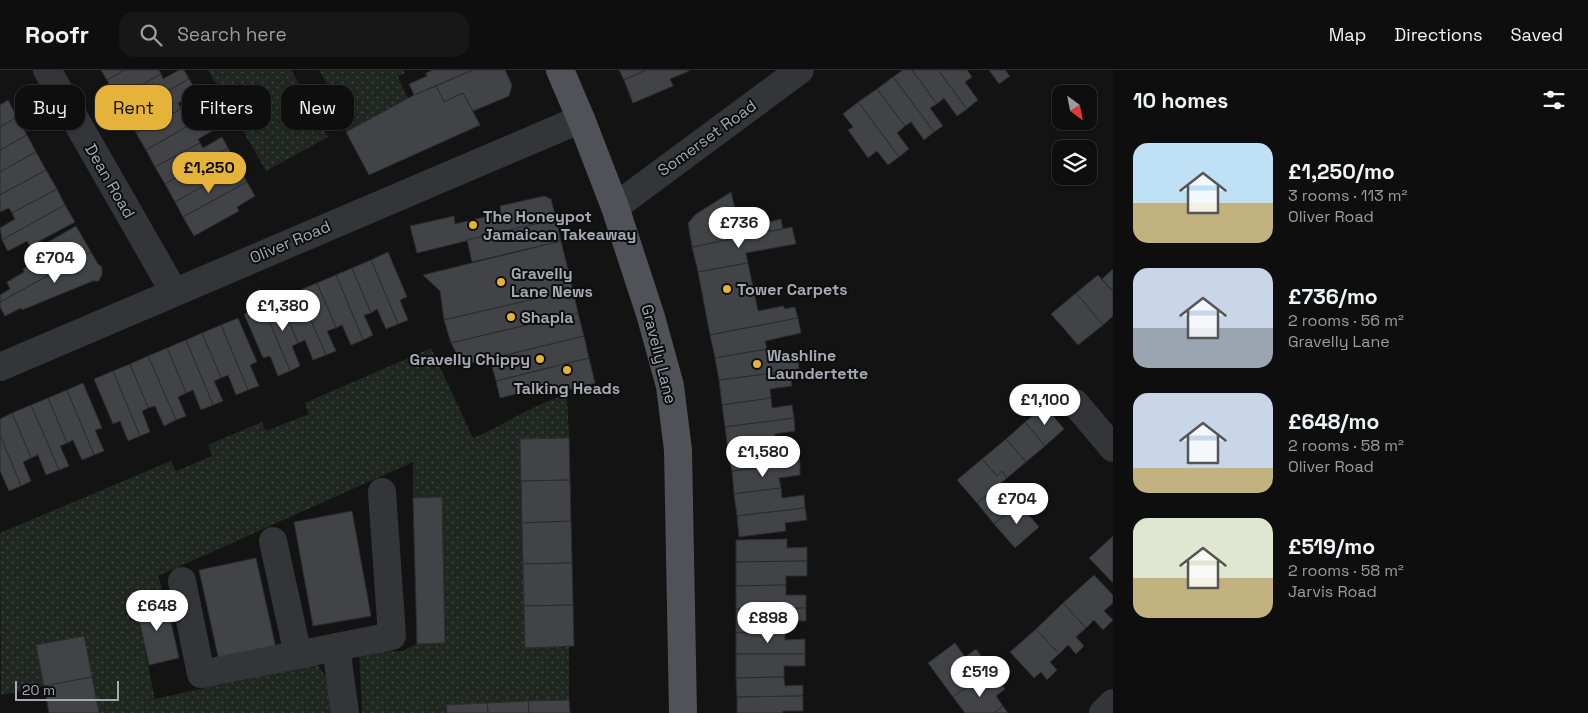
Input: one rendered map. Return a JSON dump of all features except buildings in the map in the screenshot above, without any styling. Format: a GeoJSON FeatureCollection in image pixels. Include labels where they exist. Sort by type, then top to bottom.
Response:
{"type":"FeatureCollection","features":[{"type":"Feature","properties":{"kind":"main road","name":"Gravelly Lane"},"geometry":{"type":"LineString","coordinates":[[560,70],[615,207],[651,317],[670,386],[678,450],[683,713]]}},
{"type":"Feature","properties":{"kind":"street","name":"Dean Road"},"geometry":{"type":"LineString","coordinates":[[47,70],[174,292]]}},
{"type":"Feature","properties":{"kind":"street","name":"Somerset Road"},"geometry":{"type":"LineString","coordinates":[[615,207],[800,70]]}},
{"type":"Feature","properties":{"kind":"street","name":"Oliver Road"},"geometry":{"type":"LineString","coordinates":[[0,367],[581,119]]}},
{"type":"Feature","properties":{"kind":"street"},"geometry":{"type":"LineString","coordinates":[[1075,403],[1108,432]]}},
{"type":"Feature","properties":{"kind":"street"},"geometry":{"type":"LineString","coordinates":[[182,581],[201,674],[392,636],[382,492]]}},
{"type":"Feature","properties":{"kind":"street"},"geometry":{"type":"LineString","coordinates":[[273,541],[298,655]]}},
{"type":"Feature","properties":{"kind":"street"},"geometry":{"type":"LineString","coordinates":[[336,647],[345,713]]}},
{"type":"Feature","properties":{"kind":"street"},"geometry":{"type":"LineString","coordinates":[[1103,713],[1113,703]]}},
{"type":"Feature","properties":{"kind":"shaded area"},"geometry":{"type":"Polygon","coordinates":[[[208,70],[291,70],[299,85],[281,85],[281,130],[324,130],[328,137],[266,171],[242,130],[271,130],[271,85],[217,85],[208,70]]]}},
{"type":"Feature","properties":{"kind":"shaded area"},"geometry":{"type":"Polygon","coordinates":[[[319,70],[404,70],[405,73],[398,76],[408,99],[354,128],[354,85],[325,85],[327,84],[319,70]]]}},
{"type":"Feature","properties":{"kind":"shaded area"},"geometry":{"type":"Polygon","coordinates":[[[431,348],[473,438],[543,403],[567,395],[569,438],[520,440],[525,647],[569,647],[569,700],[447,705],[447,713],[362,713],[359,652],[402,651],[417,644],[445,643],[442,498],[413,498],[413,462],[158,576],[166,600],[136,607],[155,699],[316,663],[327,678],[331,713],[99,713],[92,677],[1,695],[0,533],[171,461],[176,471],[212,456],[208,445],[262,422],[266,431],[309,414],[305,403],[431,348]]]}},
{"type":"Feature","properties":{"kind":"place","name":"The Honeypot Jamaican Takeaway"},"geometry":{"type":"Point","coordinates":[473,225]}},
{"type":"Feature","properties":{"kind":"place","name":"Gravelly Lane News"},"geometry":{"type":"Point","coordinates":[501,282]}},
{"type":"Feature","properties":{"kind":"place","name":"Tower Carpets"},"geometry":{"type":"Point","coordinates":[727,289]}},
{"type":"Feature","properties":{"kind":"place","name":"Shapla"},"geometry":{"type":"Point","coordinates":[511,317]}},
{"type":"Feature","properties":{"kind":"place","name":"Gravelly Chippy"},"geometry":{"type":"Point","coordinates":[540,359]}},
{"type":"Feature","properties":{"kind":"place","name":"Washline Laundertette"},"geometry":{"type":"Point","coordinates":[757,364]}},
{"type":"Feature","properties":{"kind":"place","name":"Talking Heads"},"geometry":{"type":"Point","coordinates":[567,370]}}]}
